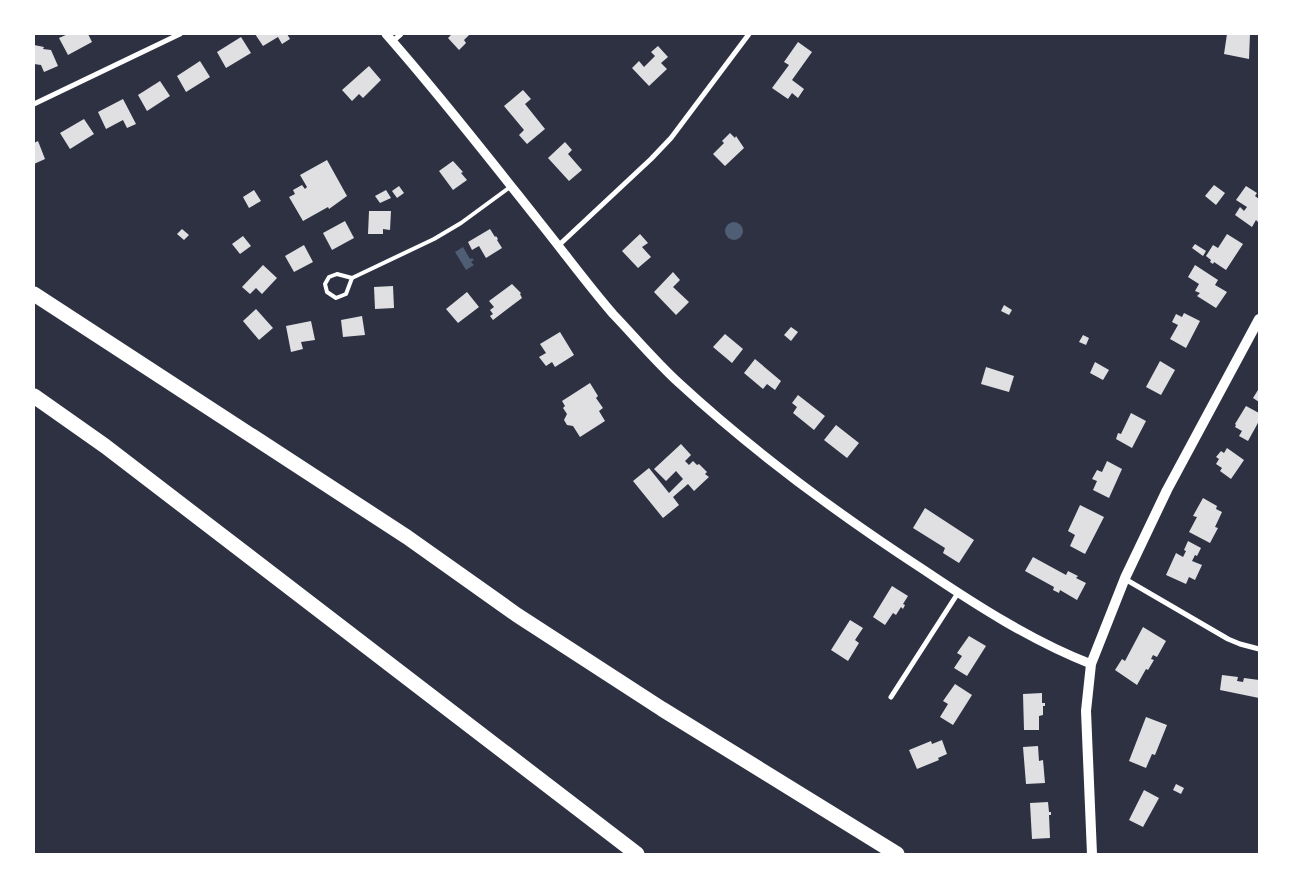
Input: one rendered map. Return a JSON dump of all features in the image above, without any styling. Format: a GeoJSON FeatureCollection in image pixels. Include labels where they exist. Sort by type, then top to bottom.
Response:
{"type":"FeatureCollection","features":[{"type":"Feature","properties":{"kind":"highway"},"geometry":{"type":"LineString","coordinates":[[34,294],[398,532],[517,615],[772,778],[897,854]]}},
{"type":"Feature","properties":{"kind":"highway"},"geometry":{"type":"LineString","coordinates":[[34,396],[105,446],[637,854]]}},
{"type":"Feature","properties":{"kind":"highway"},"geometry":{"type":"LineString","coordinates":[[772,778],[882,854]]}},
{"type":"Feature","properties":{"kind":"main road"},"geometry":{"type":"LineString","coordinates":[[1092,854],[1086,711],[1091,664],[1125,578],[1167,490],[1259,319]]}},
{"type":"Feature","properties":{"kind":"street"},"geometry":{"type":"LineString","coordinates":[[34,104],[180,34]]}},
{"type":"Feature","properties":{"kind":"street"},"geometry":{"type":"LineString","coordinates":[[386,34],[612,312],[677,382],[822,500],[875,538],[958,592],[1063,653],[1091,664]]}},
{"type":"Feature","properties":{"kind":"street"},"geometry":{"type":"LineString","coordinates":[[393,41],[401,34]]}},
{"type":"Feature","properties":{"kind":"street"},"geometry":{"type":"LineString","coordinates":[[558,246],[671,138],[749,34]]}},
{"type":"Feature","properties":{"kind":"street"},"geometry":{"type":"LineString","coordinates":[[1125,578],[1228,639],[1259,648]]}},
{"type":"Feature","properties":{"kind":"street"},"geometry":{"type":"LineString","coordinates":[[891,697],[958,592]]}},
{"type":"Feature","properties":{"kind":"lane"},"geometry":{"type":"LineString","coordinates":[[352,278],[348,291],[343,296],[332,297],[325,288],[327,280],[333,275],[337,274],[352,278],[434,239],[461,223],[511,186]]}},
{"type":"Feature","properties":{"kind":"water"},"geometry":{"type":"Polygon","coordinates":[[[730,222],[738,222],[743,227],[741,238],[730,240],[725,235],[725,227],[730,222]]]}},
{"type":"Feature","properties":{"kind":"water"},"geometry":{"type":"Polygon","coordinates":[[[463,247],[470,259],[474,260],[471,262],[474,265],[466,270],[455,252],[463,247]]]}},
{"type":"Feature","properties":{"kind":"building"},"geometry":{"type":"Polygon","coordinates":[[[68,34],[88,34],[92,42],[68,55],[59,38],[68,34]]]}},
{"type":"Feature","properties":{"kind":"building"},"geometry":{"type":"Polygon","coordinates":[[[255,34],[287,34],[290,39],[282,44],[278,37],[263,46],[255,34]]]}},
{"type":"Feature","properties":{"kind":"building"},"geometry":{"type":"Polygon","coordinates":[[[452,34],[470,34],[464,40],[466,43],[459,50],[448,38],[452,34]]]}},
{"type":"Feature","properties":{"kind":"building"},"geometry":{"type":"Polygon","coordinates":[[[1227,34],[1250,34],[1249,59],[1224,54],[1227,34]]]}},
{"type":"Feature","properties":{"kind":"building"},"geometry":{"type":"Polygon","coordinates":[[[241,37],[251,53],[226,68],[217,52],[241,37]]]}},
{"type":"Feature","properties":{"kind":"building"},"geometry":{"type":"Polygon","coordinates":[[[798,42],[812,52],[792,80],[804,89],[798,98],[792,93],[788,99],[772,88],[789,65],[784,62],[798,42]]]}},
{"type":"Feature","properties":{"kind":"building"},"geometry":{"type":"Polygon","coordinates":[[[34,45],[51,50],[58,66],[44,72],[41,65],[34,64],[34,45]]]}},
{"type":"Feature","properties":{"kind":"building"},"geometry":{"type":"Polygon","coordinates":[[[658,46],[668,57],[661,63],[667,69],[649,86],[632,68],[639,61],[644,67],[655,56],[651,52],[658,46]]]}},
{"type":"Feature","properties":{"kind":"building"},"geometry":{"type":"Polygon","coordinates":[[[200,61],[210,77],[186,92],[177,76],[200,61]]]}},
{"type":"Feature","properties":{"kind":"building"},"geometry":{"type":"Polygon","coordinates":[[[369,66],[381,80],[363,98],[359,94],[352,101],[342,90],[369,66]]]}},
{"type":"Feature","properties":{"kind":"building"},"geometry":{"type":"Polygon","coordinates":[[[160,81],[170,96],[147,111],[138,95],[160,81]]]}},
{"type":"Feature","properties":{"kind":"building"},"geometry":{"type":"Polygon","coordinates":[[[523,90],[531,99],[525,104],[545,129],[527,144],[519,135],[524,130],[504,106],[523,90]]]}},
{"type":"Feature","properties":{"kind":"building"},"geometry":{"type":"Polygon","coordinates":[[[123,99],[136,124],[127,128],[123,120],[106,129],[98,112],[123,99]]]}},
{"type":"Feature","properties":{"kind":"building"},"geometry":{"type":"Polygon","coordinates":[[[84,119],[94,134],[70,149],[60,133],[84,119]]]}},
{"type":"Feature","properties":{"kind":"building"},"geometry":{"type":"Polygon","coordinates":[[[730,133],[735,138],[736,136],[744,148],[725,166],[713,154],[724,143],[722,141],[730,133]]]}},
{"type":"Feature","properties":{"kind":"building"},"geometry":{"type":"Polygon","coordinates":[[[38,141],[45,159],[34,164],[34,143],[38,141]]]}},
{"type":"Feature","properties":{"kind":"building"},"geometry":{"type":"Polygon","coordinates":[[[565,142],[572,150],[568,154],[582,170],[569,181],[548,158],[565,142]]]}},
{"type":"Feature","properties":{"kind":"building"},"geometry":{"type":"Polygon","coordinates":[[[327,160],[347,196],[329,209],[328,207],[303,221],[289,197],[295,194],[293,190],[302,185],[305,189],[307,187],[300,175],[327,160]]]}},
{"type":"Feature","properties":{"kind":"building"},"geometry":{"type":"Polygon","coordinates":[[[453,161],[463,172],[461,173],[467,180],[453,190],[439,171],[453,161]]]}},
{"type":"Feature","properties":{"kind":"building"},"geometry":{"type":"Polygon","coordinates":[[[1214,185],[1225,193],[1216,205],[1205,196],[1214,185]]]}},
{"type":"Feature","properties":{"kind":"building"},"geometry":{"type":"Polygon","coordinates":[[[399,186],[404,193],[397,198],[392,191],[399,186]]]}},
{"type":"Feature","properties":{"kind":"building"},"geometry":{"type":"Polygon","coordinates":[[[1246,186],[1257,193],[1255,196],[1259,199],[1259,223],[1256,220],[1252,227],[1235,215],[1240,207],[1244,211],[1247,207],[1236,200],[1246,186]]]}},
{"type":"Feature","properties":{"kind":"building"},"geometry":{"type":"Polygon","coordinates":[[[254,190],[261,201],[249,208],[243,197],[254,190]]]}},
{"type":"Feature","properties":{"kind":"building"},"geometry":{"type":"Polygon","coordinates":[[[386,190],[391,198],[380,203],[375,196],[386,190]]]}},
{"type":"Feature","properties":{"kind":"building"},"geometry":{"type":"Polygon","coordinates":[[[369,211],[391,211],[390,230],[383,229],[383,234],[368,234],[369,211]]]}},
{"type":"Feature","properties":{"kind":"building"},"geometry":{"type":"Polygon","coordinates":[[[345,221],[354,238],[332,250],[323,233],[345,221]]]}},
{"type":"Feature","properties":{"kind":"building"},"geometry":{"type":"Polygon","coordinates":[[[182,229],[189,235],[184,240],[177,234],[182,229]]]}},
{"type":"Feature","properties":{"kind":"building"},"geometry":{"type":"Polygon","coordinates":[[[490,229],[502,248],[486,258],[479,246],[472,250],[468,242],[490,229]]]}},
{"type":"Feature","properties":{"kind":"building"},"geometry":{"type":"Polygon","coordinates":[[[640,234],[648,243],[642,247],[651,257],[638,268],[622,251],[640,234]]]}},
{"type":"Feature","properties":{"kind":"building"},"geometry":{"type":"Polygon","coordinates":[[[1227,234],[1243,244],[1226,270],[1214,262],[1213,264],[1210,262],[1211,260],[1206,256],[1213,245],[1218,248],[1227,234]]]}},
{"type":"Feature","properties":{"kind":"building"},"geometry":{"type":"Polygon","coordinates":[[[243,236],[251,246],[240,254],[232,244],[243,236]]]}},
{"type":"Feature","properties":{"kind":"building"},"geometry":{"type":"Polygon","coordinates":[[[1195,244],[1206,251],[1203,256],[1192,248],[1195,244]]]}},
{"type":"Feature","properties":{"kind":"building"},"geometry":{"type":"Polygon","coordinates":[[[304,245],[313,262],[294,272],[285,256],[304,245]]]}},
{"type":"Feature","properties":{"kind":"building"},"geometry":{"type":"Polygon","coordinates":[[[263,265],[277,278],[262,294],[256,288],[250,294],[242,287],[263,265]]]}},
{"type":"Feature","properties":{"kind":"building"},"geometry":{"type":"Polygon","coordinates":[[[1195,265],[1218,280],[1215,285],[1227,292],[1216,308],[1197,296],[1200,293],[1195,291],[1199,284],[1188,277],[1195,265]]]}},
{"type":"Feature","properties":{"kind":"building"},"geometry":{"type":"Polygon","coordinates":[[[673,272],[680,280],[673,287],[689,302],[676,315],[654,292],[673,272]]]}},
{"type":"Feature","properties":{"kind":"building"},"geometry":{"type":"Polygon","coordinates":[[[512,284],[521,293],[522,298],[493,320],[490,316],[493,314],[490,310],[494,307],[489,301],[512,284]]]}},
{"type":"Feature","properties":{"kind":"building"},"geometry":{"type":"Polygon","coordinates":[[[393,286],[394,308],[375,309],[374,287],[393,286]]]}},
{"type":"Feature","properties":{"kind":"building"},"geometry":{"type":"Polygon","coordinates":[[[467,292],[479,307],[458,323],[446,309],[467,292]]]}},
{"type":"Feature","properties":{"kind":"building"},"geometry":{"type":"Polygon","coordinates":[[[1004,305],[1012,310],[1009,315],[1001,311],[1004,305]]]}},
{"type":"Feature","properties":{"kind":"building"},"geometry":{"type":"Polygon","coordinates":[[[256,309],[273,328],[259,340],[243,321],[256,309]]]}},
{"type":"Feature","properties":{"kind":"building"},"geometry":{"type":"Polygon","coordinates":[[[1184,313],[1200,321],[1186,348],[1170,339],[1178,325],[1172,322],[1176,314],[1182,317],[1184,313]]]}},
{"type":"Feature","properties":{"kind":"building"},"geometry":{"type":"Polygon","coordinates":[[[362,316],[365,335],[343,337],[341,320],[362,316]]]}},
{"type":"Feature","properties":{"kind":"building"},"geometry":{"type":"Polygon","coordinates":[[[311,321],[315,340],[301,342],[303,349],[291,352],[286,326],[311,321]]]}},
{"type":"Feature","properties":{"kind":"building"},"geometry":{"type":"Polygon","coordinates":[[[791,327],[798,332],[791,341],[784,335],[791,327]]]}},
{"type":"Feature","properties":{"kind":"building"},"geometry":{"type":"Polygon","coordinates":[[[560,332],[574,355],[555,367],[552,362],[546,366],[539,357],[546,353],[540,344],[560,332]]]}},
{"type":"Feature","properties":{"kind":"building"},"geometry":{"type":"Polygon","coordinates":[[[725,334],[743,349],[732,363],[713,347],[725,334]]]}},
{"type":"Feature","properties":{"kind":"building"},"geometry":{"type":"Polygon","coordinates":[[[1083,335],[1089,338],[1086,345],[1079,342],[1083,335]]]}},
{"type":"Feature","properties":{"kind":"building"},"geometry":{"type":"Polygon","coordinates":[[[755,359],[781,381],[775,390],[767,384],[763,389],[744,373],[755,359]]]}},
{"type":"Feature","properties":{"kind":"building"},"geometry":{"type":"Polygon","coordinates":[[[1160,361],[1175,370],[1161,395],[1146,387],[1160,361]]]}},
{"type":"Feature","properties":{"kind":"building"},"geometry":{"type":"Polygon","coordinates":[[[1095,362],[1109,370],[1103,380],[1090,373],[1095,362]]]}},
{"type":"Feature","properties":{"kind":"building"},"geometry":{"type":"Polygon","coordinates":[[[986,367],[1014,376],[1009,392],[981,384],[986,367]]]}},
{"type":"Feature","properties":{"kind":"building"},"geometry":{"type":"Polygon","coordinates":[[[590,383],[598,396],[596,398],[603,408],[599,411],[605,421],[580,437],[573,426],[567,425],[564,420],[567,414],[563,408],[565,406],[562,401],[590,383]]]}},
{"type":"Feature","properties":{"kind":"building"},"geometry":{"type":"Polygon","coordinates":[[[1259,391],[1259,402],[1253,398],[1259,391]]]}},
{"type":"Feature","properties":{"kind":"building"},"geometry":{"type":"Polygon","coordinates":[[[798,395],[825,416],[814,430],[793,413],[797,407],[792,403],[798,395]]]}},
{"type":"Feature","properties":{"kind":"building"},"geometry":{"type":"Polygon","coordinates":[[[1246,406],[1259,413],[1259,421],[1248,441],[1239,436],[1242,431],[1235,427],[1246,406]]]}},
{"type":"Feature","properties":{"kind":"building"},"geometry":{"type":"Polygon","coordinates":[[[1131,413],[1146,421],[1132,448],[1116,439],[1118,433],[1121,434],[1131,413]]]}},
{"type":"Feature","properties":{"kind":"building"},"geometry":{"type":"Polygon","coordinates":[[[836,425],[859,443],[847,458],[824,440],[836,425]]]}},
{"type":"Feature","properties":{"kind":"building"},"geometry":{"type":"Polygon","coordinates":[[[681,444],[691,455],[685,461],[689,465],[693,461],[697,465],[699,464],[709,477],[694,491],[688,484],[673,497],[679,505],[663,518],[633,481],[649,468],[669,493],[683,479],[676,471],[666,481],[654,469],[681,444]]]}},
{"type":"Feature","properties":{"kind":"building"},"geometry":{"type":"Polygon","coordinates":[[[1227,448],[1244,460],[1231,479],[1220,471],[1222,468],[1216,464],[1219,459],[1216,457],[1221,451],[1224,453],[1227,448]]]}},
{"type":"Feature","properties":{"kind":"building"},"geometry":{"type":"Polygon","coordinates":[[[1107,461],[1122,469],[1109,498],[1093,490],[1097,481],[1092,479],[1097,470],[1102,472],[1107,461]]]}},
{"type":"Feature","properties":{"kind":"building"},"geometry":{"type":"Polygon","coordinates":[[[1203,498],[1217,506],[1216,509],[1222,512],[1215,527],[1218,528],[1210,543],[1189,532],[1197,517],[1193,516],[1203,498]]]}},
{"type":"Feature","properties":{"kind":"building"},"geometry":{"type":"Polygon","coordinates":[[[1080,505],[1104,517],[1085,554],[1070,546],[1075,535],[1068,531],[1080,505]]]}},
{"type":"Feature","properties":{"kind":"building"},"geometry":{"type":"Polygon","coordinates":[[[925,508],[974,540],[959,563],[943,553],[945,548],[913,528],[925,508]]]}},
{"type":"Feature","properties":{"kind":"building"},"geometry":{"type":"Polygon","coordinates":[[[1188,541],[1201,548],[1192,561],[1202,565],[1195,580],[1189,577],[1186,584],[1166,575],[1176,553],[1183,557],[1188,541]]]}},
{"type":"Feature","properties":{"kind":"building"},"geometry":{"type":"Polygon","coordinates":[[[1033,557],[1066,575],[1068,571],[1086,583],[1077,600],[1060,590],[1059,593],[1053,590],[1054,587],[1025,571],[1033,557]]]}},
{"type":"Feature","properties":{"kind":"building"},"geometry":{"type":"Polygon","coordinates":[[[892,586],[908,596],[903,604],[905,605],[903,609],[901,607],[896,615],[893,613],[885,625],[873,617],[892,586]]]}},
{"type":"Feature","properties":{"kind":"building"},"geometry":{"type":"Polygon","coordinates":[[[850,620],[863,628],[855,640],[859,643],[848,661],[831,650],[850,620]]]}},
{"type":"Feature","properties":{"kind":"building"},"geometry":{"type":"Polygon","coordinates":[[[1143,627],[1166,641],[1157,657],[1153,655],[1151,659],[1154,660],[1148,670],[1146,669],[1137,685],[1115,670],[1122,659],[1125,661],[1143,627]]]}},
{"type":"Feature","properties":{"kind":"building"},"geometry":{"type":"Polygon","coordinates":[[[969,636],[986,646],[967,676],[954,668],[962,656],[957,653],[969,636]]]}},
{"type":"Feature","properties":{"kind":"building"},"geometry":{"type":"Polygon","coordinates":[[[1222,675],[1238,677],[1237,681],[1243,682],[1244,678],[1259,680],[1259,698],[1220,690],[1222,675]]]}},
{"type":"Feature","properties":{"kind":"building"},"geometry":{"type":"Polygon","coordinates":[[[955,684],[972,695],[953,725],[940,717],[948,704],[943,701],[955,684]]]}},
{"type":"Feature","properties":{"kind":"building"},"geometry":{"type":"Polygon","coordinates":[[[1042,693],[1042,703],[1045,703],[1045,706],[1043,706],[1043,715],[1039,716],[1039,730],[1024,730],[1023,694],[1042,693]]]}},
{"type":"Feature","properties":{"kind":"building"},"geometry":{"type":"Polygon","coordinates":[[[1146,717],[1167,725],[1155,755],[1152,754],[1146,768],[1129,761],[1146,717]]]}},
{"type":"Feature","properties":{"kind":"building"},"geometry":{"type":"Polygon","coordinates":[[[942,740],[947,754],[938,758],[939,760],[917,769],[909,750],[931,741],[932,744],[942,740]]]}},
{"type":"Feature","properties":{"kind":"building"},"geometry":{"type":"Polygon","coordinates":[[[1038,746],[1039,761],[1043,760],[1045,783],[1026,784],[1023,747],[1038,746]]]}},
{"type":"Feature","properties":{"kind":"building"},"geometry":{"type":"Polygon","coordinates":[[[1176,784],[1184,788],[1181,794],[1173,790],[1176,784]]]}},
{"type":"Feature","properties":{"kind":"building"},"geometry":{"type":"Polygon","coordinates":[[[1144,790],[1159,798],[1143,827],[1129,820],[1144,790]]]}},
{"type":"Feature","properties":{"kind":"building"},"geometry":{"type":"Polygon","coordinates":[[[1048,802],[1049,812],[1051,812],[1051,815],[1049,815],[1050,838],[1032,839],[1030,803],[1048,802]]]}}]}
